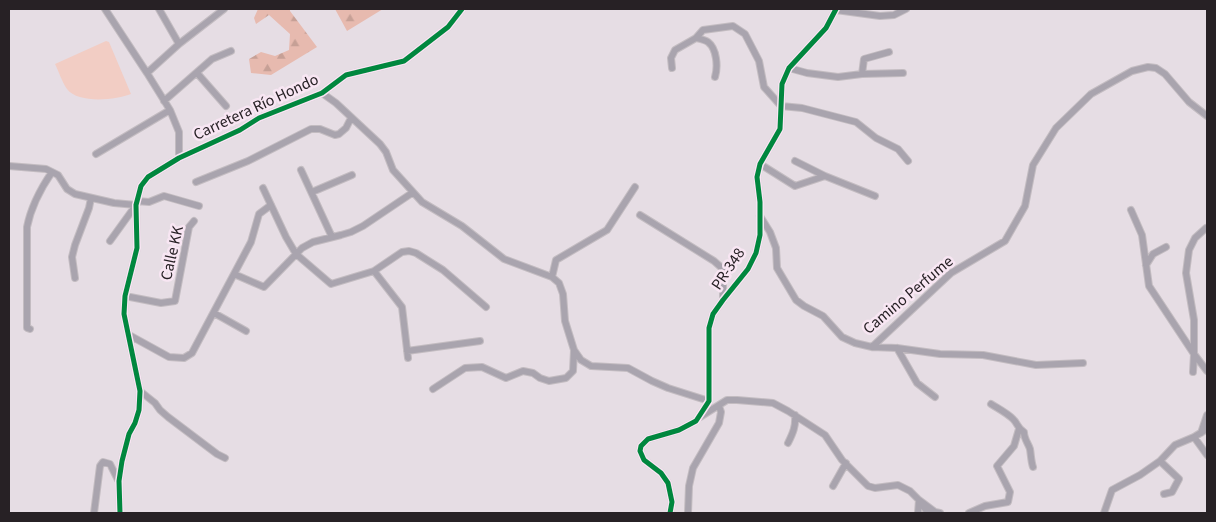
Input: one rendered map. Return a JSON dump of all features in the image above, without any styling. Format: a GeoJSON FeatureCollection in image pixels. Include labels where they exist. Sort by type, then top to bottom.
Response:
{"type":"FeatureCollection","features":[{"type":"Feature","properties":{"kind":"street"},"geometry":{"type":"LineString","coordinates":[[104,9],[170,110],[179,132],[179,158]]}},
{"type":"Feature","properties":{"kind":"street"},"geometry":{"type":"LineString","coordinates":[[159,9],[179,44]]}},
{"type":"Feature","properties":{"kind":"street"},"geometry":{"type":"LineString","coordinates":[[147,73],[179,44],[224,9]]}},
{"type":"Feature","properties":{"kind":"street","name":"Carretera Río Hondo"},"geometry":{"type":"LineString","coordinates":[[120,513],[119,481],[124,448],[139,410],[140,391],[124,314],[125,296],[137,248],[136,203],[141,186],[148,177],[179,158],[240,130],[259,118],[322,92],[346,75],[404,61],[448,27],[462,9]]}},
{"type":"Feature","properties":{"kind":"street"},"geometry":{"type":"LineString","coordinates":[[836,10],[880,16],[894,15],[906,9]]}},
{"type":"Feature","properties":{"kind":"street","name":"PR-348"},"geometry":{"type":"LineString","coordinates":[[709,401],[709,328],[713,314],[748,269],[756,253],[760,235],[757,177],[760,164],[780,129],[782,84],[789,68],[826,28],[836,10]]}},
{"type":"Feature","properties":{"kind":"street"},"geometry":{"type":"LineString","coordinates":[[672,68],[671,58],[675,50],[696,38],[704,30],[733,26],[745,34],[759,61],[764,87],[781,106],[802,108],[856,122],[876,138],[898,149],[908,161]]}},
{"type":"Feature","properties":{"kind":"street"},"geometry":{"type":"LineString","coordinates":[[696,38],[707,41],[714,49],[715,77]]}},
{"type":"Feature","properties":{"kind":"street"},"geometry":{"type":"LineString","coordinates":[[164,101],[212,59],[232,51]]}},
{"type":"Feature","properties":{"kind":"street"},"geometry":{"type":"LineString","coordinates":[[862,74],[864,59],[890,52]]}},
{"type":"Feature","properties":{"kind":"street","name":"Camino Perfume"},"geometry":{"type":"LineString","coordinates":[[760,215],[770,232],[776,248],[777,268],[796,300],[823,316],[842,337],[872,347],[951,274],[1005,241],[1026,206],[1033,165],[1056,128],[1091,94],[1132,71],[1148,67],[1156,68],[1164,74],[1189,102],[1207,116]]}},
{"type":"Feature","properties":{"kind":"street"},"geometry":{"type":"LineString","coordinates":[[789,68],[807,73],[838,77],[862,74],[904,73]]}},
{"type":"Feature","properties":{"kind":"street"},"geometry":{"type":"LineString","coordinates":[[197,73],[226,106]]}},
{"type":"Feature","properties":{"kind":"street"},"geometry":{"type":"LineString","coordinates":[[322,92],[380,144],[386,152],[392,170],[422,202],[462,226],[504,258],[552,277],[559,283],[563,294],[565,322],[574,350],[573,371],[566,378],[549,380],[523,370],[506,378],[482,367],[465,368],[433,389]]}},
{"type":"Feature","properties":{"kind":"street"},"geometry":{"type":"LineString","coordinates":[[96,154],[170,110]]}},
{"type":"Feature","properties":{"kind":"street"},"geometry":{"type":"LineString","coordinates":[[196,182],[248,161],[311,130],[320,128],[335,135],[340,134],[346,128],[351,118]]}},
{"type":"Feature","properties":{"kind":"street"},"geometry":{"type":"LineString","coordinates":[[795,160],[825,176],[875,196]]}},
{"type":"Feature","properties":{"kind":"street"},"geometry":{"type":"LineString","coordinates":[[760,164],[795,186],[825,176]]}},
{"type":"Feature","properties":{"kind":"street"},"geometry":{"type":"LineString","coordinates":[[9,166],[46,169],[58,175],[67,188],[75,194],[90,198],[114,203],[136,203],[149,202],[164,196],[199,206]]}},
{"type":"Feature","properties":{"kind":"street"},"geometry":{"type":"LineString","coordinates":[[301,170],[332,237]]}},
{"type":"Feature","properties":{"kind":"street"},"geometry":{"type":"LineString","coordinates":[[30,329],[27,328],[27,226],[40,193],[52,172]]}},
{"type":"Feature","properties":{"kind":"street"},"geometry":{"type":"LineString","coordinates":[[312,192],[352,175]]}},
{"type":"Feature","properties":{"kind":"street"},"geometry":{"type":"LineString","coordinates":[[552,277],[556,260],[607,230],[635,187]]}},
{"type":"Feature","properties":{"kind":"street"},"geometry":{"type":"LineString","coordinates":[[263,188],[296,254],[331,284],[374,271],[402,252],[409,251],[416,253],[443,270],[486,307]]}},
{"type":"Feature","properties":{"kind":"street"},"geometry":{"type":"LineString","coordinates":[[234,274],[264,287],[302,248],[313,242],[341,236],[363,226],[412,192]]}},
{"type":"Feature","properties":{"kind":"street"},"geometry":{"type":"LineString","coordinates":[[75,278],[72,257],[89,208],[90,198]]}},
{"type":"Feature","properties":{"kind":"street"},"geometry":{"type":"LineString","coordinates":[[110,241],[136,203]]}},
{"type":"Feature","properties":{"kind":"street"},"geometry":{"type":"LineString","coordinates":[[129,338],[169,357],[184,358],[192,353],[251,242],[259,214],[271,205]]}},
{"type":"Feature","properties":{"kind":"street"},"geometry":{"type":"LineString","coordinates":[[1131,210],[1142,235],[1149,286],[1207,371]]}},
{"type":"Feature","properties":{"kind":"street"},"geometry":{"type":"LineString","coordinates":[[640,215],[714,261],[723,270],[723,300]]}},
{"type":"Feature","properties":{"kind":"street","name":"Calle KK"},"geometry":{"type":"LineString","coordinates":[[125,296],[161,303],[175,301],[189,227],[194,221]]}},
{"type":"Feature","properties":{"kind":"street"},"geometry":{"type":"LineString","coordinates":[[1193,372],[1194,320],[1186,273],[1189,250],[1195,238],[1206,228]]}},
{"type":"Feature","properties":{"kind":"street"},"geometry":{"type":"LineString","coordinates":[[1146,265],[1153,254],[1166,247]]}},
{"type":"Feature","properties":{"kind":"street"},"geometry":{"type":"LineString","coordinates":[[374,271],[402,307],[407,355],[480,341]]}},
{"type":"Feature","properties":{"kind":"street"},"geometry":{"type":"LineString","coordinates":[[214,313],[246,331]]}},
{"type":"Feature","properties":{"kind":"street"},"geometry":{"type":"LineString","coordinates":[[872,347],[897,348],[940,354],[983,354],[1036,365],[1083,362]]}},
{"type":"Feature","properties":{"kind":"street"},"geometry":{"type":"LineString","coordinates":[[897,348],[917,383],[933,394]]}},
{"type":"Feature","properties":{"kind":"street"},"geometry":{"type":"LineString","coordinates":[[574,350],[582,360],[591,366],[628,368],[660,385],[709,401],[696,420]]}},
{"type":"Feature","properties":{"kind":"street"},"geometry":{"type":"LineString","coordinates":[[140,391],[168,417],[225,458]]}},
{"type":"Feature","properties":{"kind":"street"},"geometry":{"type":"LineString","coordinates":[[670,513],[672,502],[668,483],[661,473],[644,460],[640,451],[641,446],[648,439],[679,430],[727,400],[773,403],[825,435],[846,464],[868,486],[875,488],[898,485],[910,491],[935,512],[940,513]]}},
{"type":"Feature","properties":{"kind":"street"},"geometry":{"type":"LineString","coordinates":[[969,513],[985,506],[1008,502],[1010,492],[996,466],[1014,446],[1019,430],[1017,423],[1012,417],[991,404]]}},
{"type":"Feature","properties":{"kind":"street"},"geometry":{"type":"LineString","coordinates":[[688,513],[692,468],[719,423],[721,412],[719,406]]}},
{"type":"Feature","properties":{"kind":"street"},"geometry":{"type":"LineString","coordinates":[[788,443],[794,432],[795,415]]}},
{"type":"Feature","properties":{"kind":"street"},"geometry":{"type":"LineString","coordinates":[[1201,433],[1207,415]]}},
{"type":"Feature","properties":{"kind":"street"},"geometry":{"type":"LineString","coordinates":[[1104,513],[1112,490],[1140,475],[1160,461],[1175,445],[1207,429]]}},
{"type":"Feature","properties":{"kind":"street"},"geometry":{"type":"LineString","coordinates":[[1019,430],[1024,432],[1033,467]]}},
{"type":"Feature","properties":{"kind":"street"},"geometry":{"type":"LineString","coordinates":[[1194,437],[1207,455]]}},
{"type":"Feature","properties":{"kind":"street"},"geometry":{"type":"LineString","coordinates":[[1160,461],[1179,479],[1172,492],[1164,494]]}},
{"type":"Feature","properties":{"kind":"street"},"geometry":{"type":"LineString","coordinates":[[94,513],[100,466],[103,462],[110,464],[119,481]]}},
{"type":"Feature","properties":{"kind":"street"},"geometry":{"type":"LineString","coordinates":[[832,486],[846,464]]}},
{"type":"Feature","properties":{"kind":"street"},"geometry":{"type":"LineString","coordinates":[[918,513],[919,500]]}},
{"type":"Feature","properties":{"kind":"street"},"geometry":{"type":"LineString","coordinates":[[919,500],[928,513]]}},
{"type":"Feature","properties":{"kind":"green space"},"geometry":{"type":"Polygon","coordinates":[[[258,9],[290,9],[317,47],[271,75],[251,73],[249,59],[261,52],[275,56],[289,50],[290,34],[269,15],[256,24],[254,18],[258,9]]]}},
{"type":"Feature","properties":{"kind":"green space"},"geometry":{"type":"Polygon","coordinates":[[[335,9],[383,9],[347,31],[335,9]]]}},
{"type":"Feature","properties":{"kind":"shaded area"},"geometry":{"type":"Polygon","coordinates":[[[106,41],[109,42],[131,94],[116,98],[88,99],[72,94],[65,86],[55,64],[106,41]]]}},
{"type":"Feature","properties":{"kind":"cycle path"},"geometry":{"type":"LineString","coordinates":[[120,513],[119,481],[122,461],[129,434],[139,410],[140,391],[124,314],[125,296],[137,248],[136,205],[141,186],[148,177],[179,158],[240,130],[259,118],[322,93],[346,75],[404,61],[448,27],[462,9]]}},
{"type":"Feature","properties":{"kind":"cycle path"},"geometry":{"type":"LineString","coordinates":[[670,513],[672,502],[668,483],[661,473],[644,460],[640,451],[641,446],[648,439],[679,430],[696,421],[709,401],[709,328],[713,314],[748,269],[756,253],[760,235],[760,202],[757,177],[760,164],[780,129],[782,84],[789,68],[826,28],[836,9]]}}]}
